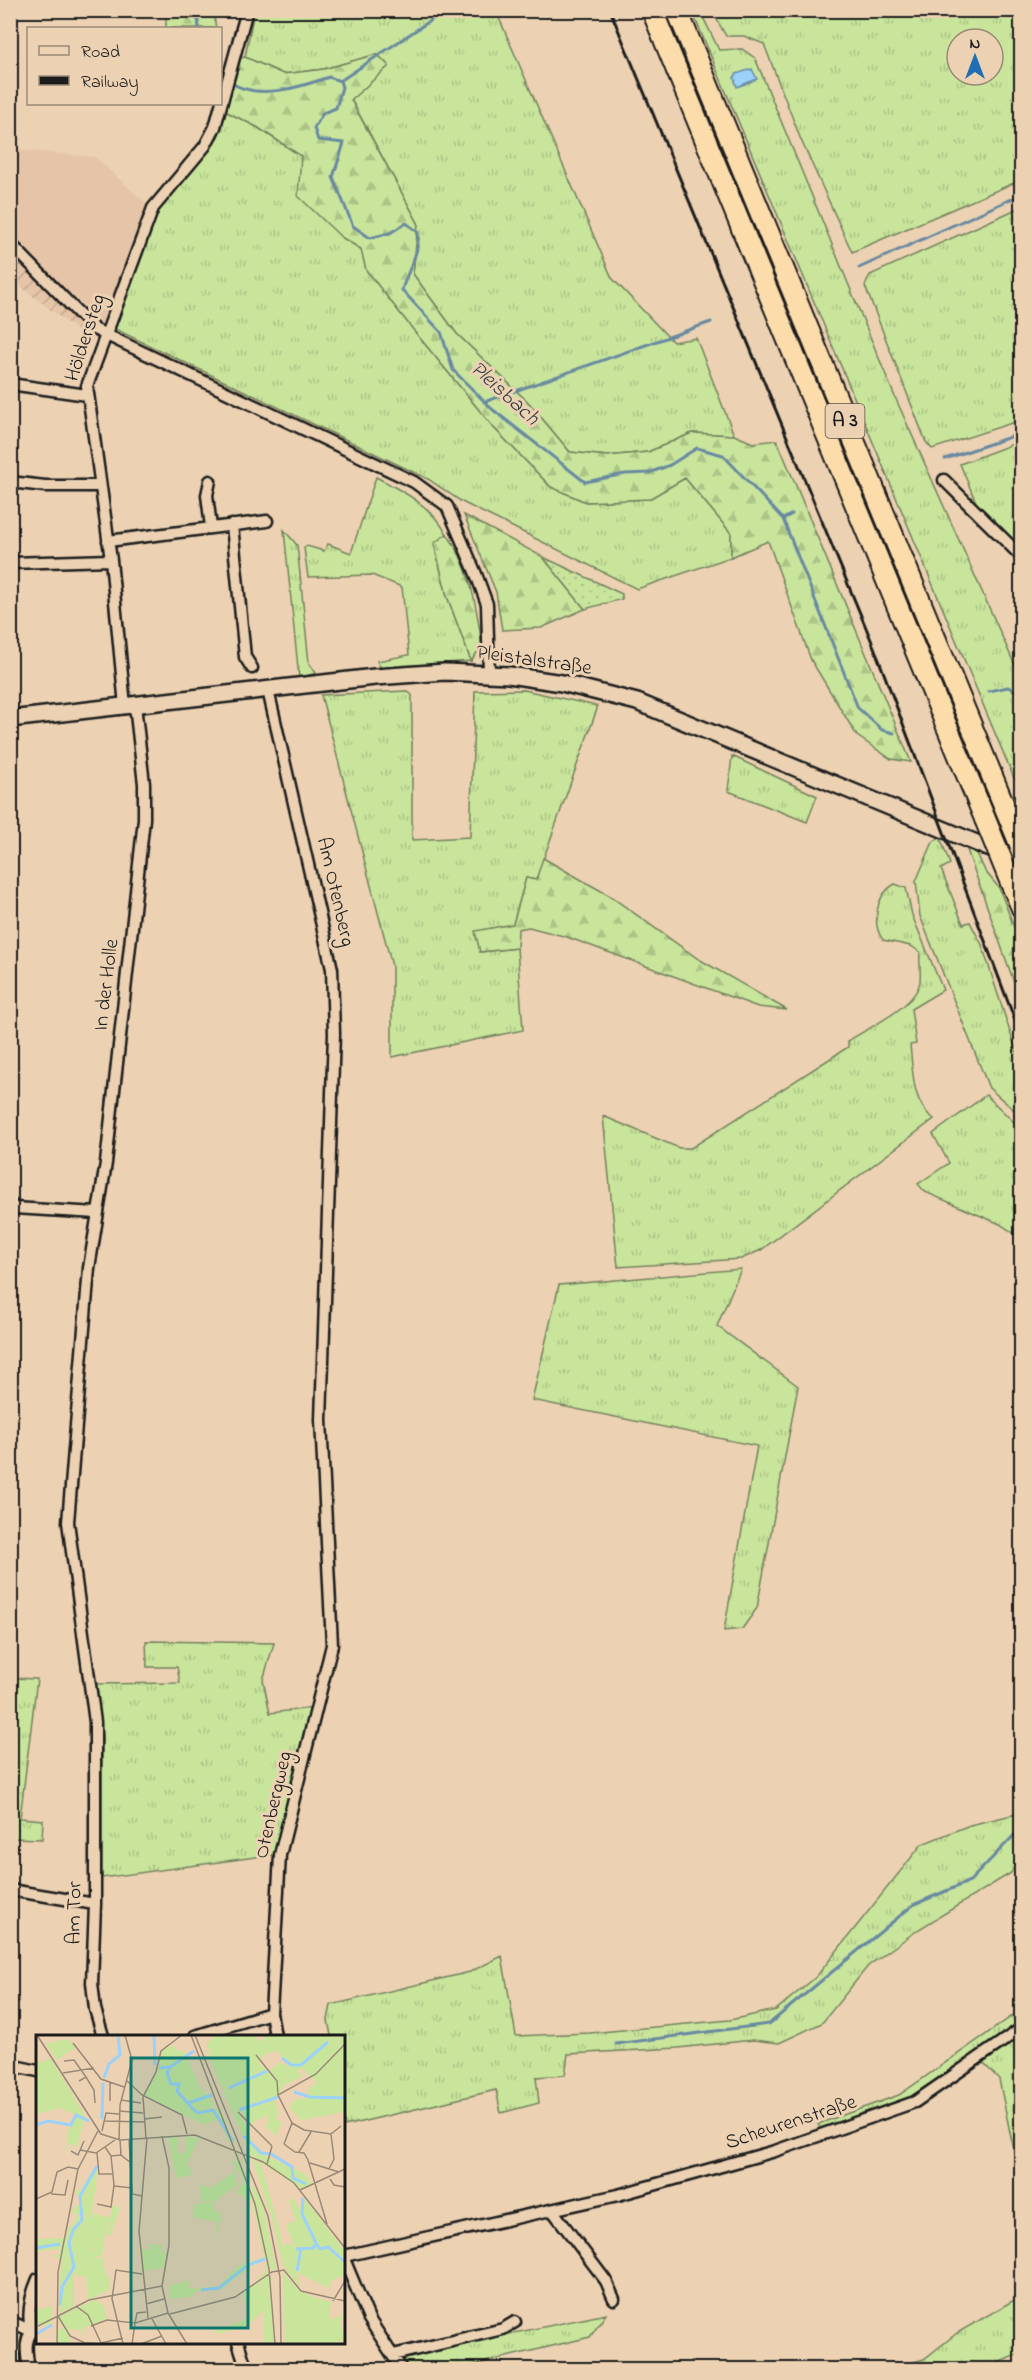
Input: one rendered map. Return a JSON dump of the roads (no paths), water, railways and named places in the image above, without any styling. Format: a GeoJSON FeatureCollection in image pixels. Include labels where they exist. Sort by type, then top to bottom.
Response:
{"type":"FeatureCollection","features":[{"type":"Feature","properties":{"kind":"highway","name":"A 3"},"geometry":{"type":"LineString","coordinates":[[652,10],[1022,908]]}},
{"type":"Feature","properties":{"kind":"highway","name":"A 3"},"geometry":{"type":"LineString","coordinates":[[677,10],[1018,840]]}},
{"type":"Feature","properties":{"kind":"main road","name":"Pleistalstraße"},"geometry":{"type":"LineString","coordinates":[[10,719],[375,677],[489,673],[562,682],[637,702],[1022,862]]}},
{"type":"Feature","properties":{"kind":"street","name":"Höldersteg"},"geometry":{"type":"LineString","coordinates":[[222,100],[248,10]]}},
{"type":"Feature","properties":{"kind":"street","name":"Höldersteg"},"geometry":{"type":"LineString","coordinates":[[130,706],[87,386],[153,208],[211,136],[220,105]]}},
{"type":"Feature","properties":{"kind":"street"},"geometry":{"type":"LineString","coordinates":[[10,243],[94,329],[414,482],[447,506],[487,604],[489,673]]}},
{"type":"Feature","properties":{"kind":"street"},"geometry":{"type":"LineString","coordinates":[[10,384],[87,396]]}},
{"type":"Feature","properties":{"kind":"street"},"geometry":{"type":"LineString","coordinates":[[944,480],[1022,557]]}},
{"type":"Feature","properties":{"kind":"street"},"geometry":{"type":"LineString","coordinates":[[10,482],[45,486],[100,486]]}},
{"type":"Feature","properties":{"kind":"street"},"geometry":{"type":"LineString","coordinates":[[210,482],[207,495],[211,527]]}},
{"type":"Feature","properties":{"kind":"street"},"geometry":{"type":"LineString","coordinates":[[108,541],[267,521]]}},
{"type":"Feature","properties":{"kind":"street"},"geometry":{"type":"LineString","coordinates":[[232,525],[245,657],[252,668]]}},
{"type":"Feature","properties":{"kind":"street"},"geometry":{"type":"LineString","coordinates":[[10,563],[111,560]]}},
{"type":"Feature","properties":{"kind":"street","name":"Am Otenberg"},"geometry":{"type":"LineString","coordinates":[[268,690],[332,969],[334,1034],[321,1420],[332,1646]]}},
{"type":"Feature","properties":{"kind":"street","name":"In der Holle"},"geometry":{"type":"LineString","coordinates":[[89,1268],[133,932],[144,819],[144,784],[130,706]]}},
{"type":"Feature","properties":{"kind":"street"},"geometry":{"type":"LineString","coordinates":[[10,1203],[14,1208],[97,1214]]}},
{"type":"Feature","properties":{"kind":"street","name":"Am Tor"},"geometry":{"type":"LineString","coordinates":[[89,1268],[68,1522],[95,1722],[95,1904],[92,1983],[95,2009],[102,2035]]}},
{"type":"Feature","properties":{"kind":"street","name":"Otenbergweg"},"geometry":{"type":"LineString","coordinates":[[275,2035],[271,2013],[280,1855],[332,1646]]}},
{"type":"Feature","properties":{"kind":"street"},"geometry":{"type":"LineString","coordinates":[[10,1890],[95,1904]]}},
{"type":"Feature","properties":{"kind":"street"},"geometry":{"type":"LineString","coordinates":[[201,2035],[271,2013]]}},
{"type":"Feature","properties":{"kind":"street","name":"Scheurenstraße"},"geometry":{"type":"LineString","coordinates":[[345,2258],[553,2211],[775,2151],[915,2102],[1022,2028]]}},
{"type":"Feature","properties":{"kind":"street"},"geometry":{"type":"LineString","coordinates":[[10,2065],[36,2071]]}},
{"type":"Feature","properties":{"kind":"street"},"geometry":{"type":"LineString","coordinates":[[553,2211],[606,2281],[614,2299]]}},
{"type":"Feature","properties":{"kind":"street"},"geometry":{"type":"LineString","coordinates":[[345,2260],[369,2319],[402,2370]]}},
{"type":"Feature","properties":{"kind":"street"},"geometry":{"type":"LineString","coordinates":[[34,2329],[29,2321],[32,2294],[36,2284]]}},
{"type":"Feature","properties":{"kind":"street"},"geometry":{"type":"LineString","coordinates":[[10,2321],[34,2329]]}},
{"type":"Feature","properties":{"kind":"street"},"geometry":{"type":"LineString","coordinates":[[393,2355],[503,2329],[515,2322]]}},
{"type":"Feature","properties":{"kind":"street"},"geometry":{"type":"LineString","coordinates":[[29,2370],[26,2341],[34,2329]]}},
{"type":"Feature","properties":{"kind":"street"},"geometry":{"type":"LineString","coordinates":[[238,2344],[247,2370]]}},
{"type":"Feature","properties":{"kind":"water"},"geometry":{"type":"Polygon","coordinates":[[[752,69],[757,79],[737,87],[734,78],[736,74],[752,69]]]}},
{"type":"Feature","properties":{"kind":"waterway","name":"Pleisbach"},"geometry":{"type":"LineString","coordinates":[[197,10],[199,27]]}},
{"type":"Feature","properties":{"kind":"waterway"},"geometry":{"type":"LineString","coordinates":[[340,81],[446,10]]}},
{"type":"Feature","properties":{"kind":"waterway","name":"Pleisbach"},"geometry":{"type":"LineString","coordinates":[[230,82],[241,88],[266,91],[306,85],[329,77],[340,81],[342,87],[336,108],[323,113],[314,128],[318,140],[344,143],[333,177],[353,226],[370,238],[390,233],[406,223],[418,232],[416,254],[402,290],[441,332],[453,370],[492,409],[585,482],[625,474],[649,473],[670,465],[697,448],[723,455],[783,519],[858,708],[882,730],[894,733]]}},
{"type":"Feature","properties":{"kind":"waterway"},"geometry":{"type":"LineString","coordinates":[[859,268],[1022,194]]}},
{"type":"Feature","properties":{"kind":"waterway"},"geometry":{"type":"LineString","coordinates":[[484,402],[711,322]]}},
{"type":"Feature","properties":{"kind":"waterway"},"geometry":{"type":"LineString","coordinates":[[945,459],[1022,433]]}},
{"type":"Feature","properties":{"kind":"waterway"},"geometry":{"type":"LineString","coordinates":[[783,519],[792,514]]}},
{"type":"Feature","properties":{"kind":"waterway","name":"Pleisbach"},"geometry":{"type":"LineString","coordinates":[[989,691],[1008,687],[1022,694]]}},
{"type":"Feature","properties":{"kind":"waterway"},"geometry":{"type":"LineString","coordinates":[[616,2044],[769,2024],[913,1905],[970,1881],[1022,1827]]}},
{"type":"Feature","properties":{"kind":"railway"},"geometry":{"type":"LineString","coordinates":[[610,10],[874,647],[1022,1039]]}}]}
